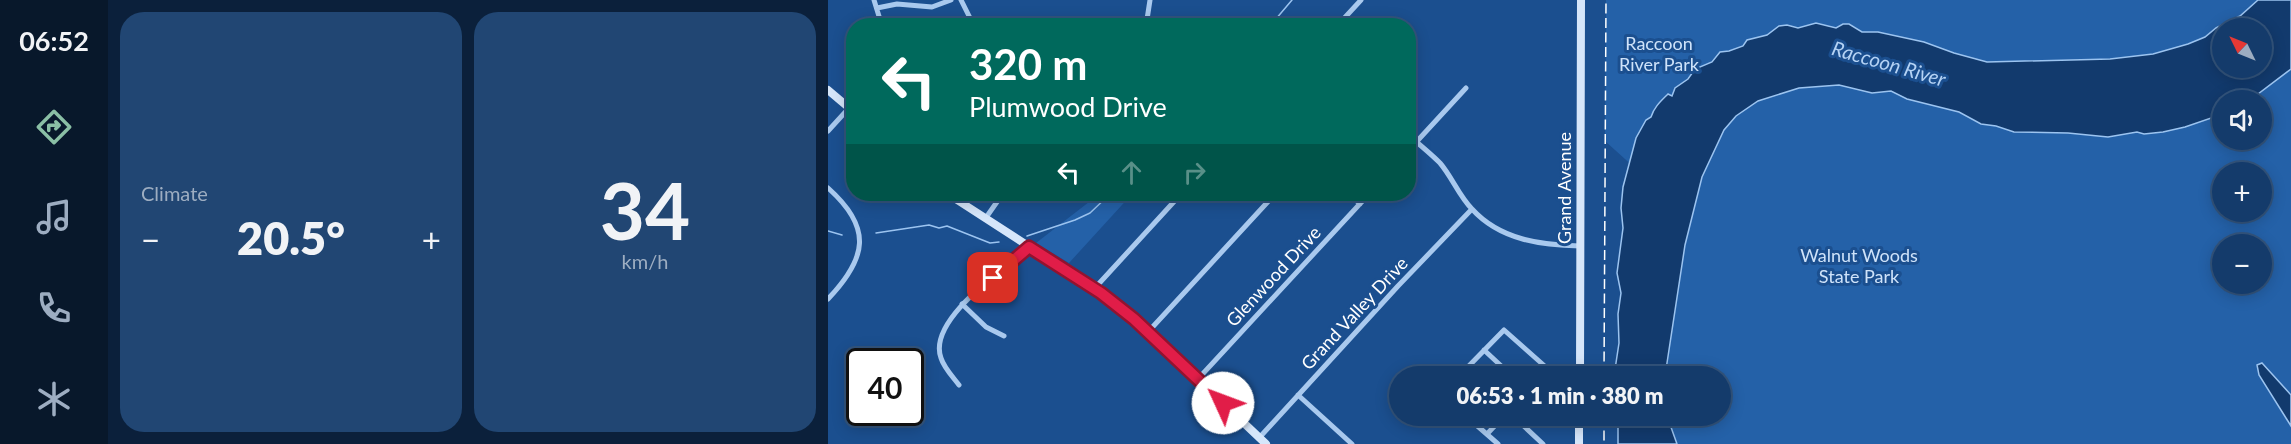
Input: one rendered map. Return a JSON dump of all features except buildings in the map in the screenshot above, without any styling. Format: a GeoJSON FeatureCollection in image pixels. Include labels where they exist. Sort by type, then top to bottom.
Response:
{"type":"FeatureCollection","features":[{"type":"Feature","properties":{"kind":"street"},"geometry":{"type":"LineString","coordinates":[[874,0],[880,18]]}},
{"type":"Feature","properties":{"kind":"street"},"geometry":{"type":"LineString","coordinates":[[877,8],[897,4],[932,7],[951,0]]}},
{"type":"Feature","properties":{"kind":"street"},"geometry":{"type":"LineString","coordinates":[[961,0],[970,18]]}},
{"type":"Feature","properties":{"kind":"street"},"geometry":{"type":"LineString","coordinates":[[1147,18],[1150,0]]}},
{"type":"Feature","properties":{"kind":"street"},"geometry":{"type":"LineString","coordinates":[[1344,18],[1361,0]]}},
{"type":"Feature","properties":{"kind":"street","name":"Grand Avenue"},"geometry":{"type":"LineString","coordinates":[[1580,366],[1581,0]]}},
{"type":"Feature","properties":{"kind":"street"},"geometry":{"type":"LineString","coordinates":[[1466,88],[1417,142],[1441,165],[1472,209],[1498,229],[1522,240],[1544,245],[1580,246]]}},
{"type":"Feature","properties":{"kind":"street"},"geometry":{"type":"LineString","coordinates":[[828,90],[846,106]]}},
{"type":"Feature","properties":{"kind":"street"},"geometry":{"type":"LineString","coordinates":[[828,131],[846,116]]}},
{"type":"Feature","properties":{"kind":"street"},"geometry":{"type":"LineString","coordinates":[[828,188],[848,208],[856,224],[859,242],[853,268],[828,299]]}},
{"type":"Feature","properties":{"kind":"street"},"geometry":{"type":"LineString","coordinates":[[958,201],[1094,289],[1148,332],[1262,441]]}},
{"type":"Feature","properties":{"kind":"street"},"geometry":{"type":"LineString","coordinates":[[985,219],[998,201]]}},
{"type":"Feature","properties":{"kind":"street"},"geometry":{"type":"LineString","coordinates":[[1094,289],[1175,201]]}},
{"type":"Feature","properties":{"kind":"street"},"geometry":{"type":"LineString","coordinates":[[1148,332],[1269,201]]}},
{"type":"Feature","properties":{"kind":"street"},"geometry":{"type":"LineString","coordinates":[[1357,201],[1360,204]]}},
{"type":"Feature","properties":{"kind":"street","name":"Glenwood Drive"},"geometry":{"type":"LineString","coordinates":[[1198,380],[1363,201]]}},
{"type":"Feature","properties":{"kind":"street","name":"Grand Valley Drive"},"geometry":{"type":"LineString","coordinates":[[1262,441],[1298,395],[1472,209]]}},
{"type":"Feature","properties":{"kind":"street"},"geometry":{"type":"LineString","coordinates":[[959,385],[940,357],[944,328],[962,304],[1029,247]]}},
{"type":"Feature","properties":{"kind":"street"},"geometry":{"type":"LineString","coordinates":[[962,304],[986,327],[1004,336]]}},
{"type":"Feature","properties":{"kind":"street"},"geometry":{"type":"LineString","coordinates":[[1469,366],[1504,330],[1545,366]]}},
{"type":"Feature","properties":{"kind":"street"},"geometry":{"type":"LineString","coordinates":[[1484,350],[1501,366]]}},
{"type":"Feature","properties":{"kind":"street"},"geometry":{"type":"LineString","coordinates":[[1298,395],[1352,444]]}},
{"type":"Feature","properties":{"kind":"street"},"geometry":{"type":"LineString","coordinates":[[1478,426],[1498,444]]}},
{"type":"Feature","properties":{"kind":"street"},"geometry":{"type":"LineString","coordinates":[[1487,434],[1495,426]]}},
{"type":"Feature","properties":{"kind":"street"},"geometry":{"type":"LineString","coordinates":[[1524,426],[1543,444]]}},
{"type":"Feature","properties":{"kind":"street"},"geometry":{"type":"LineString","coordinates":[[1579,426],[1579,444]]}},
{"type":"Feature","properties":{"kind":"green space","name":"Raccoon River Park"},"geometry":{"type":"Polygon","coordinates":[[[1606,0],[2291,0],[2272,18],[2212,18],[2212,59],[2090,89],[1843,35],[1645,177],[1605,141],[1606,0]]]}},
{"type":"Feature","properties":{"kind":"green space","name":"Walnut Woods State Park"},"geometry":{"type":"Polygon","coordinates":[[[2291,52],[2291,444],[1652,444],[1653,426],[1731,426],[1731,366],[1657,366],[1682,199],[1741,97],[1780,75],[2189,106],[2212,94],[2212,150],[2272,150],[2272,90],[2219,90],[2242,78],[2272,78],[2272,62],[2291,52]]]}},
{"type":"Feature","properties":{"kind":"green space"},"geometry":{"type":"Polygon","coordinates":[[[1126,201],[1069,263],[1036,243],[1089,202],[1126,201]]]}},
{"type":"Feature","properties":{"kind":"water","name":"Raccoon River"},"geometry":{"type":"Polygon","coordinates":[[[2258,0],[2291,0],[2291,69],[2263,90],[2212,90],[2212,118],[2163,132],[2144,134],[2137,132],[2108,137],[2068,133],[2014,132],[1981,124],[1959,112],[1907,99],[1891,91],[1872,93],[1839,85],[1799,88],[1758,101],[1736,116],[1724,130],[1702,177],[1685,245],[1667,366],[1616,366],[1621,293],[1617,273],[1623,228],[1621,208],[1623,187],[1636,138],[1646,120],[1651,117],[1663,99],[1668,94],[1672,96],[1675,88],[1688,79],[1695,69],[1712,62],[1720,52],[1743,46],[1747,40],[1767,35],[1779,26],[1787,25],[1798,28],[1816,23],[1836,28],[1849,24],[1862,32],[1878,32],[1924,42],[1987,62],[2110,59],[2153,54],[2188,44],[2212,31],[2212,78],[2272,78],[2272,18],[2236,18],[2258,0]]]}},
{"type":"Feature","properties":{"kind":"water"},"geometry":{"type":"Polygon","coordinates":[[[2262,363],[2291,395],[2291,426],[2259,375],[2257,365],[2262,363]]]}},
{"type":"Feature","properties":{"kind":"water"},"geometry":{"type":"Polygon","coordinates":[[[1618,426],[1671,426],[1677,444],[1618,444],[1618,426]]]}},
{"type":"Feature","properties":{"kind":"waterway"},"geometry":{"type":"LineString","coordinates":[[1277,18],[1292,0]]}},
{"type":"Feature","properties":{"kind":"waterway"},"geometry":{"type":"LineString","coordinates":[[1027,236],[1075,220],[1090,213],[1103,201]]}},
{"type":"Feature","properties":{"kind":"waterway"},"geometry":{"type":"LineString","coordinates":[[876,233],[929,225],[939,228],[947,226],[990,243],[999,242]]}},
{"type":"Feature","properties":{"kind":"waterway"},"geometry":{"type":"LineString","coordinates":[[828,231],[842,235]]}},
{"type":"Feature","properties":{"kind":"railway"},"geometry":{"type":"LineString","coordinates":[[1604,366],[1606,0]]}},
{"type":"Feature","properties":{"kind":"railway"},"geometry":{"type":"LineString","coordinates":[[1604,426],[1604,444]]}},
{"type":"Feature","properties":{"kind":"route"},"geometry":{"type":"LineString","coordinates":[[993,278],[1029,247],[1101,293],[1134,319],[1223,403]]}}]}
